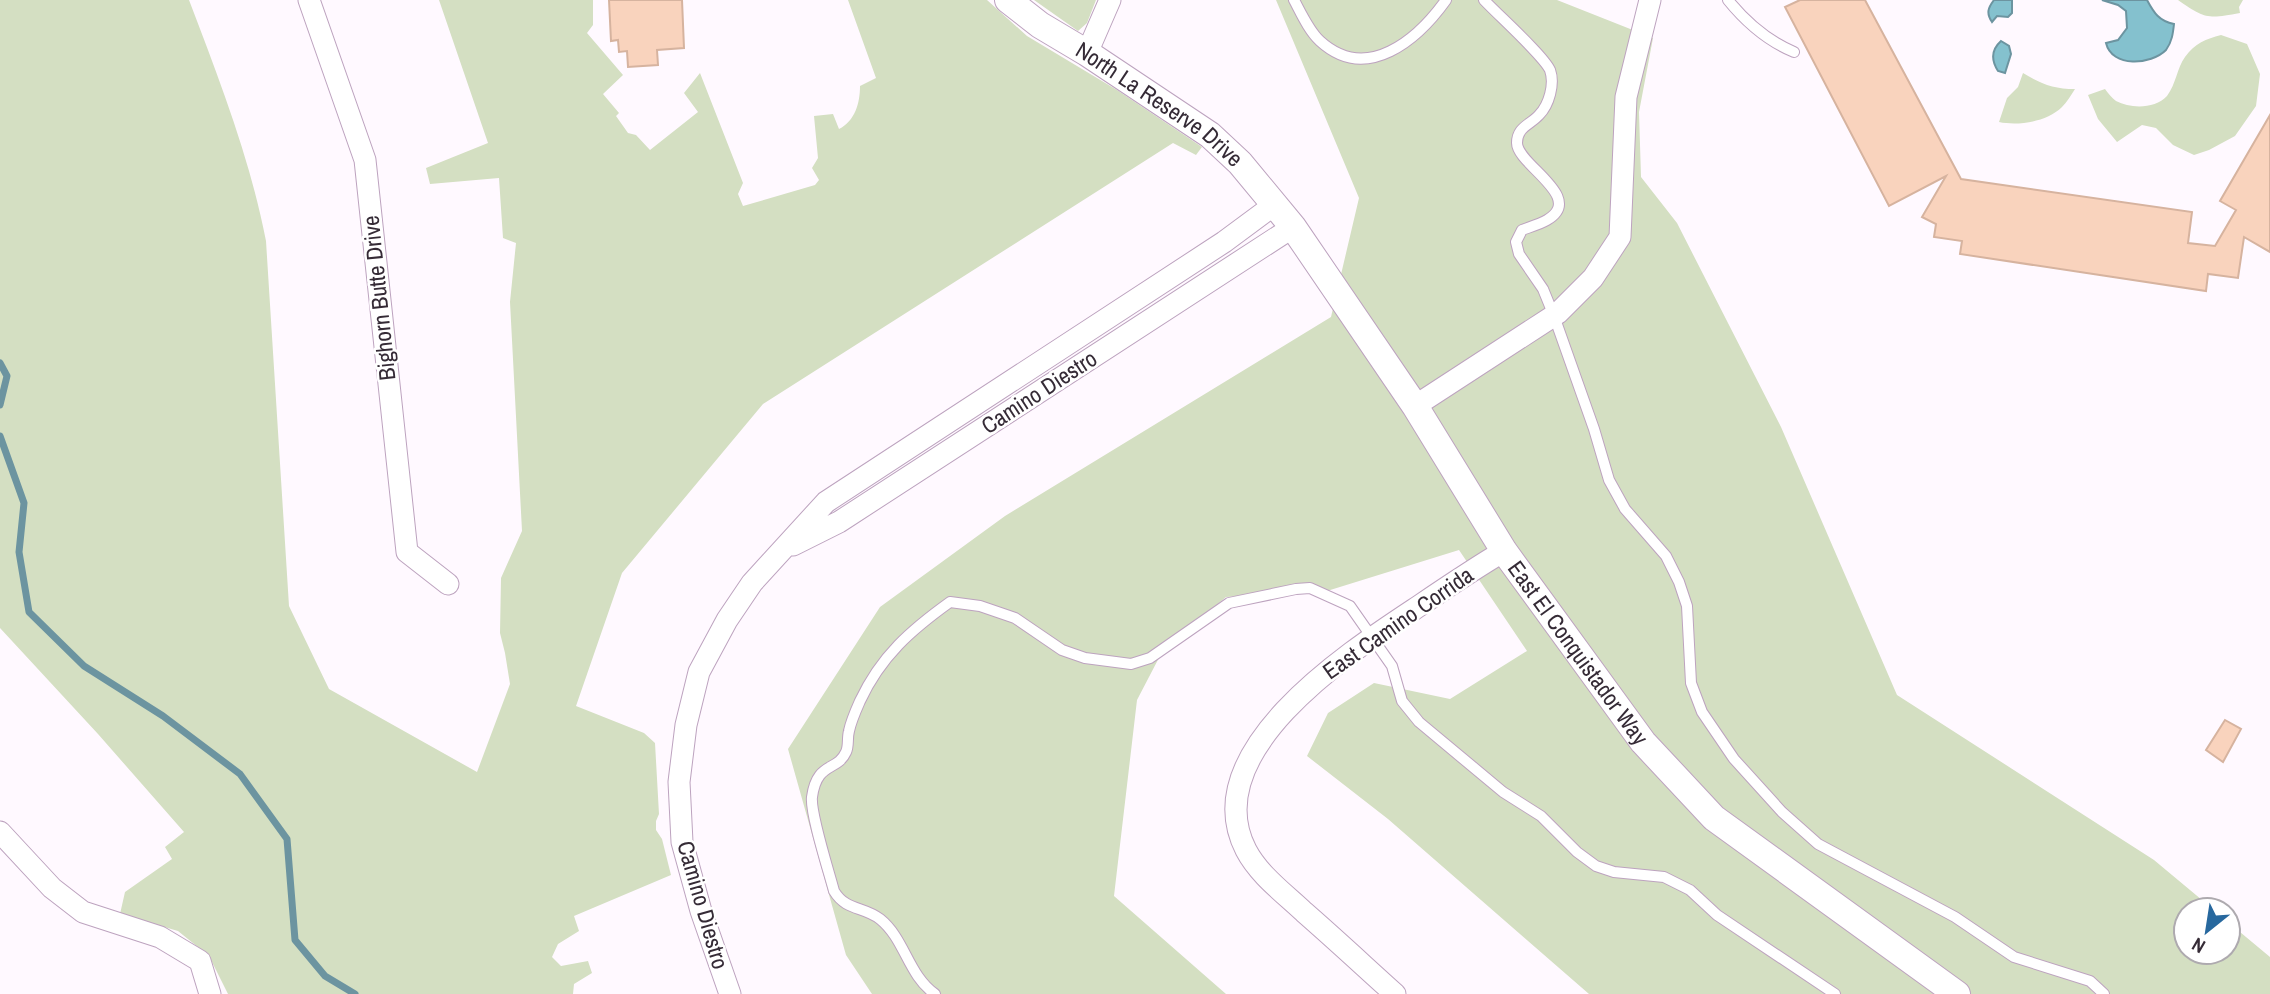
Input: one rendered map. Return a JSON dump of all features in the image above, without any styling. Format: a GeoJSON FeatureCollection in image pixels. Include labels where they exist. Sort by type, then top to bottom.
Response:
{"type":"FeatureCollection","features":[{"type":"Feature","properties":{"kind":"street","name":"Bighorn Butte Drive"},"geometry":{"type":"LineString","coordinates":[[309,0],[365,160],[407,552],[448,584]]}},
{"type":"Feature","properties":{"kind":"street","name":"North La Reserve Drive"},"geometry":{"type":"LineString","coordinates":[[1008,0],[1040,25],[1210,135],[1240,163],[1293,227]]}},
{"type":"Feature","properties":{"kind":"street"},"geometry":{"type":"LineString","coordinates":[[1087,53],[1110,0]]}},
{"type":"Feature","properties":{"kind":"street"},"geometry":{"type":"LineString","coordinates":[[1415,406],[1555,316],[1592,278],[1620,237],[1626,97],[1650,0]]}},
{"type":"Feature","properties":{"kind":"street","name":"Camino Diestro"},"geometry":{"type":"LineString","coordinates":[[730,994],[701,911],[682,842],[679,782],[686,725],[699,672],[727,620],[752,583],[826,502],[1213,250],[1274,205]]}},
{"type":"Feature","properties":{"kind":"street","name":"Camino Diestro"},"geometry":{"type":"LineString","coordinates":[[782,551],[839,522],[1293,227]]}},
{"type":"Feature","properties":{"kind":"street","name":"East El Conquistador Way"},"geometry":{"type":"LineString","coordinates":[[1293,227],[1415,406],[1504,551],[1643,742],[1714,818],[1957,994]]}},
{"type":"Feature","properties":{"kind":"street","name":"East Camino Corrida"},"geometry":{"type":"LineString","coordinates":[[1395,994],[1263,872],[1248,853],[1241,839],[1236,807],[1240,779],[1266,735],[1314,682],[1373,636],[1504,551]]}},
{"type":"Feature","properties":{"kind":"street"},"geometry":{"type":"LineString","coordinates":[[0,832],[52,888],[83,912],[160,937],[200,961],[210,994]]}},
{"type":"Feature","properties":{"kind":"lane"},"geometry":{"type":"LineString","coordinates":[[1294,0],[1320,41],[1345,56],[1372,59],[1402,46],[1434,16],[1446,0]]}},
{"type":"Feature","properties":{"kind":"lane"},"geometry":{"type":"LineString","coordinates":[[1484,0],[1550,70],[1553,88],[1540,114],[1522,127],[1517,142],[1519,154],[1546,178],[1557,194],[1557,208],[1549,219],[1522,230],[1516,242],[1519,254],[1543,289],[1555,316],[1609,480],[1625,509],[1666,556],[1679,582],[1687,606],[1691,683],[1702,712],[1734,759],[1783,812],[1818,844],[1955,918],[2014,957],[2090,981],[2104,994]]}},
{"type":"Feature","properties":{"kind":"lane"},"geometry":{"type":"LineString","coordinates":[[1728,0],[1762,32],[1794,52]]}},
{"type":"Feature","properties":{"kind":"lane"},"geometry":{"type":"LineString","coordinates":[[935,994],[913,970],[898,939],[878,918],[841,902],[834,891],[812,801],[815,784],[821,772],[842,758],[848,750],[849,732],[857,710],[883,662],[914,628],[950,602],[981,606],[1015,618],[1062,650],[1085,658],[1131,663],[1150,658],[1229,603],[1296,589],[1310,589],[1350,606],[1392,666],[1402,701],[1419,722],[1503,792],[1541,816],[1595,866],[1614,872],[1664,877],[1690,890],[1717,915],[1835,994]]}},
{"type":"Feature","properties":{"kind":"green space"},"geometry":{"type":"Polygon","coordinates":[[[0,0],[189,0],[243,149],[266,241],[289,606],[329,689],[477,772],[510,684],[500,633],[501,578],[522,531],[510,302],[516,243],[503,238],[499,178],[430,184],[426,168],[488,143],[439,0],[593,0],[593,25],[587,33],[623,75],[603,94],[619,113],[616,116],[628,133],[636,135],[650,150],[698,112],[684,93],[700,73],[743,183],[738,194],[743,206],[815,185],[819,180],[812,168],[818,158],[814,116],[833,114],[839,129],[844,126],[856,111],[860,86],[876,78],[848,0],[987,0],[1027,36],[1117,90],[1202,147],[1196,155],[1173,143],[763,404],[622,573],[576,706],[644,733],[655,743],[659,814],[656,830],[662,839],[671,875],[574,916],[579,931],[558,944],[552,957],[561,966],[588,961],[592,973],[574,984],[573,994],[228,994],[209,956],[178,931],[120,914],[125,892],[172,859],[165,847],[184,832],[0,628],[0,0]]]}},
{"type":"Feature","properties":{"kind":"green space"},"geometry":{"type":"Polygon","coordinates":[[[1034,0],[1096,0],[1087,23],[1078,31],[1034,0]]]}},
{"type":"Feature","properties":{"kind":"green space"},"geometry":{"type":"Polygon","coordinates":[[[1276,0],[1557,0],[1653,38],[1639,112],[1641,177],[1677,223],[1781,427],[1897,695],[2154,860],[2197,896],[2172,896],[2172,966],[2242,966],[2242,934],[2270,957],[2270,994],[1589,994],[1388,819],[1307,756],[1328,713],[1374,683],[1450,699],[1527,651],[1459,550],[1327,591],[1226,597],[1162,652],[1137,700],[1114,896],[1226,994],[872,994],[846,955],[788,749],[880,607],[1005,516],[1331,317],[1359,198],[1276,0]]]}},
{"type":"Feature","properties":{"kind":"green space"},"geometry":{"type":"Polygon","coordinates":[[[2178,0],[2243,0],[2239,7],[2240,13],[2213,17],[2201,14],[2178,0]]]}},
{"type":"Feature","properties":{"kind":"green space"},"geometry":{"type":"Polygon","coordinates":[[[2221,35],[2247,44],[2260,74],[2256,106],[2235,136],[2194,155],[2173,145],[2156,128],[2142,125],[2117,142],[2098,119],[2088,95],[2105,89],[2122,104],[2143,106],[2156,103],[2167,96],[2182,61],[2189,52],[2201,42],[2221,35]]]}},
{"type":"Feature","properties":{"kind":"green space"},"geometry":{"type":"Polygon","coordinates":[[[2023,73],[2048,85],[2075,89],[2062,107],[2048,116],[2023,123],[1999,122],[2007,98],[2018,87],[2023,73]]]}},
{"type":"Feature","properties":{"kind":"water"},"geometry":{"type":"Polygon","coordinates":[[[1994,0],[2012,0],[2012,13],[2008,17],[1997,16],[1992,22],[1988,11],[1994,0]]]}},
{"type":"Feature","properties":{"kind":"water"},"geometry":{"type":"Polygon","coordinates":[[[2102,0],[2147,0],[2158,16],[2174,24],[2171,41],[2166,50],[2142,61],[2116,57],[2106,43],[2118,40],[2127,28],[2126,11],[2118,5],[2102,0]]]}},
{"type":"Feature","properties":{"kind":"water"},"geometry":{"type":"Polygon","coordinates":[[[2001,41],[2009,46],[2011,54],[2005,73],[1998,71],[1993,59],[1995,48],[2001,41]]]}},
{"type":"Feature","properties":{"kind":"building"},"geometry":{"type":"Polygon","coordinates":[[[609,0],[682,0],[684,48],[657,50],[658,65],[628,67],[627,51],[619,52],[618,40],[611,41],[609,0]]]}},
{"type":"Feature","properties":{"kind":"building"},"geometry":{"type":"Polygon","coordinates":[[[1800,0],[1865,0],[1961,179],[2192,212],[2188,243],[2215,246],[2236,210],[2220,201],[2270,115],[2270,252],[2244,237],[2238,278],[2208,274],[2206,291],[1960,254],[1962,241],[1934,237],[1936,224],[1922,217],[1946,176],[1889,206],[1785,7],[1800,0]]]}},
{"type":"Feature","properties":{"kind":"building"},"geometry":{"type":"Polygon","coordinates":[[[2225,720],[2241,729],[2223,762],[2206,750],[2225,720]]]}},
{"type":"Feature","properties":{"kind":"waterway"},"geometry":{"type":"LineString","coordinates":[[0,363],[7,376],[0,405]]}},
{"type":"Feature","properties":{"kind":"waterway"},"geometry":{"type":"LineString","coordinates":[[0,436],[24,503],[19,552],[29,612],[84,666],[163,716],[240,774],[287,839],[295,940],[325,976],[355,994]]}}]}
